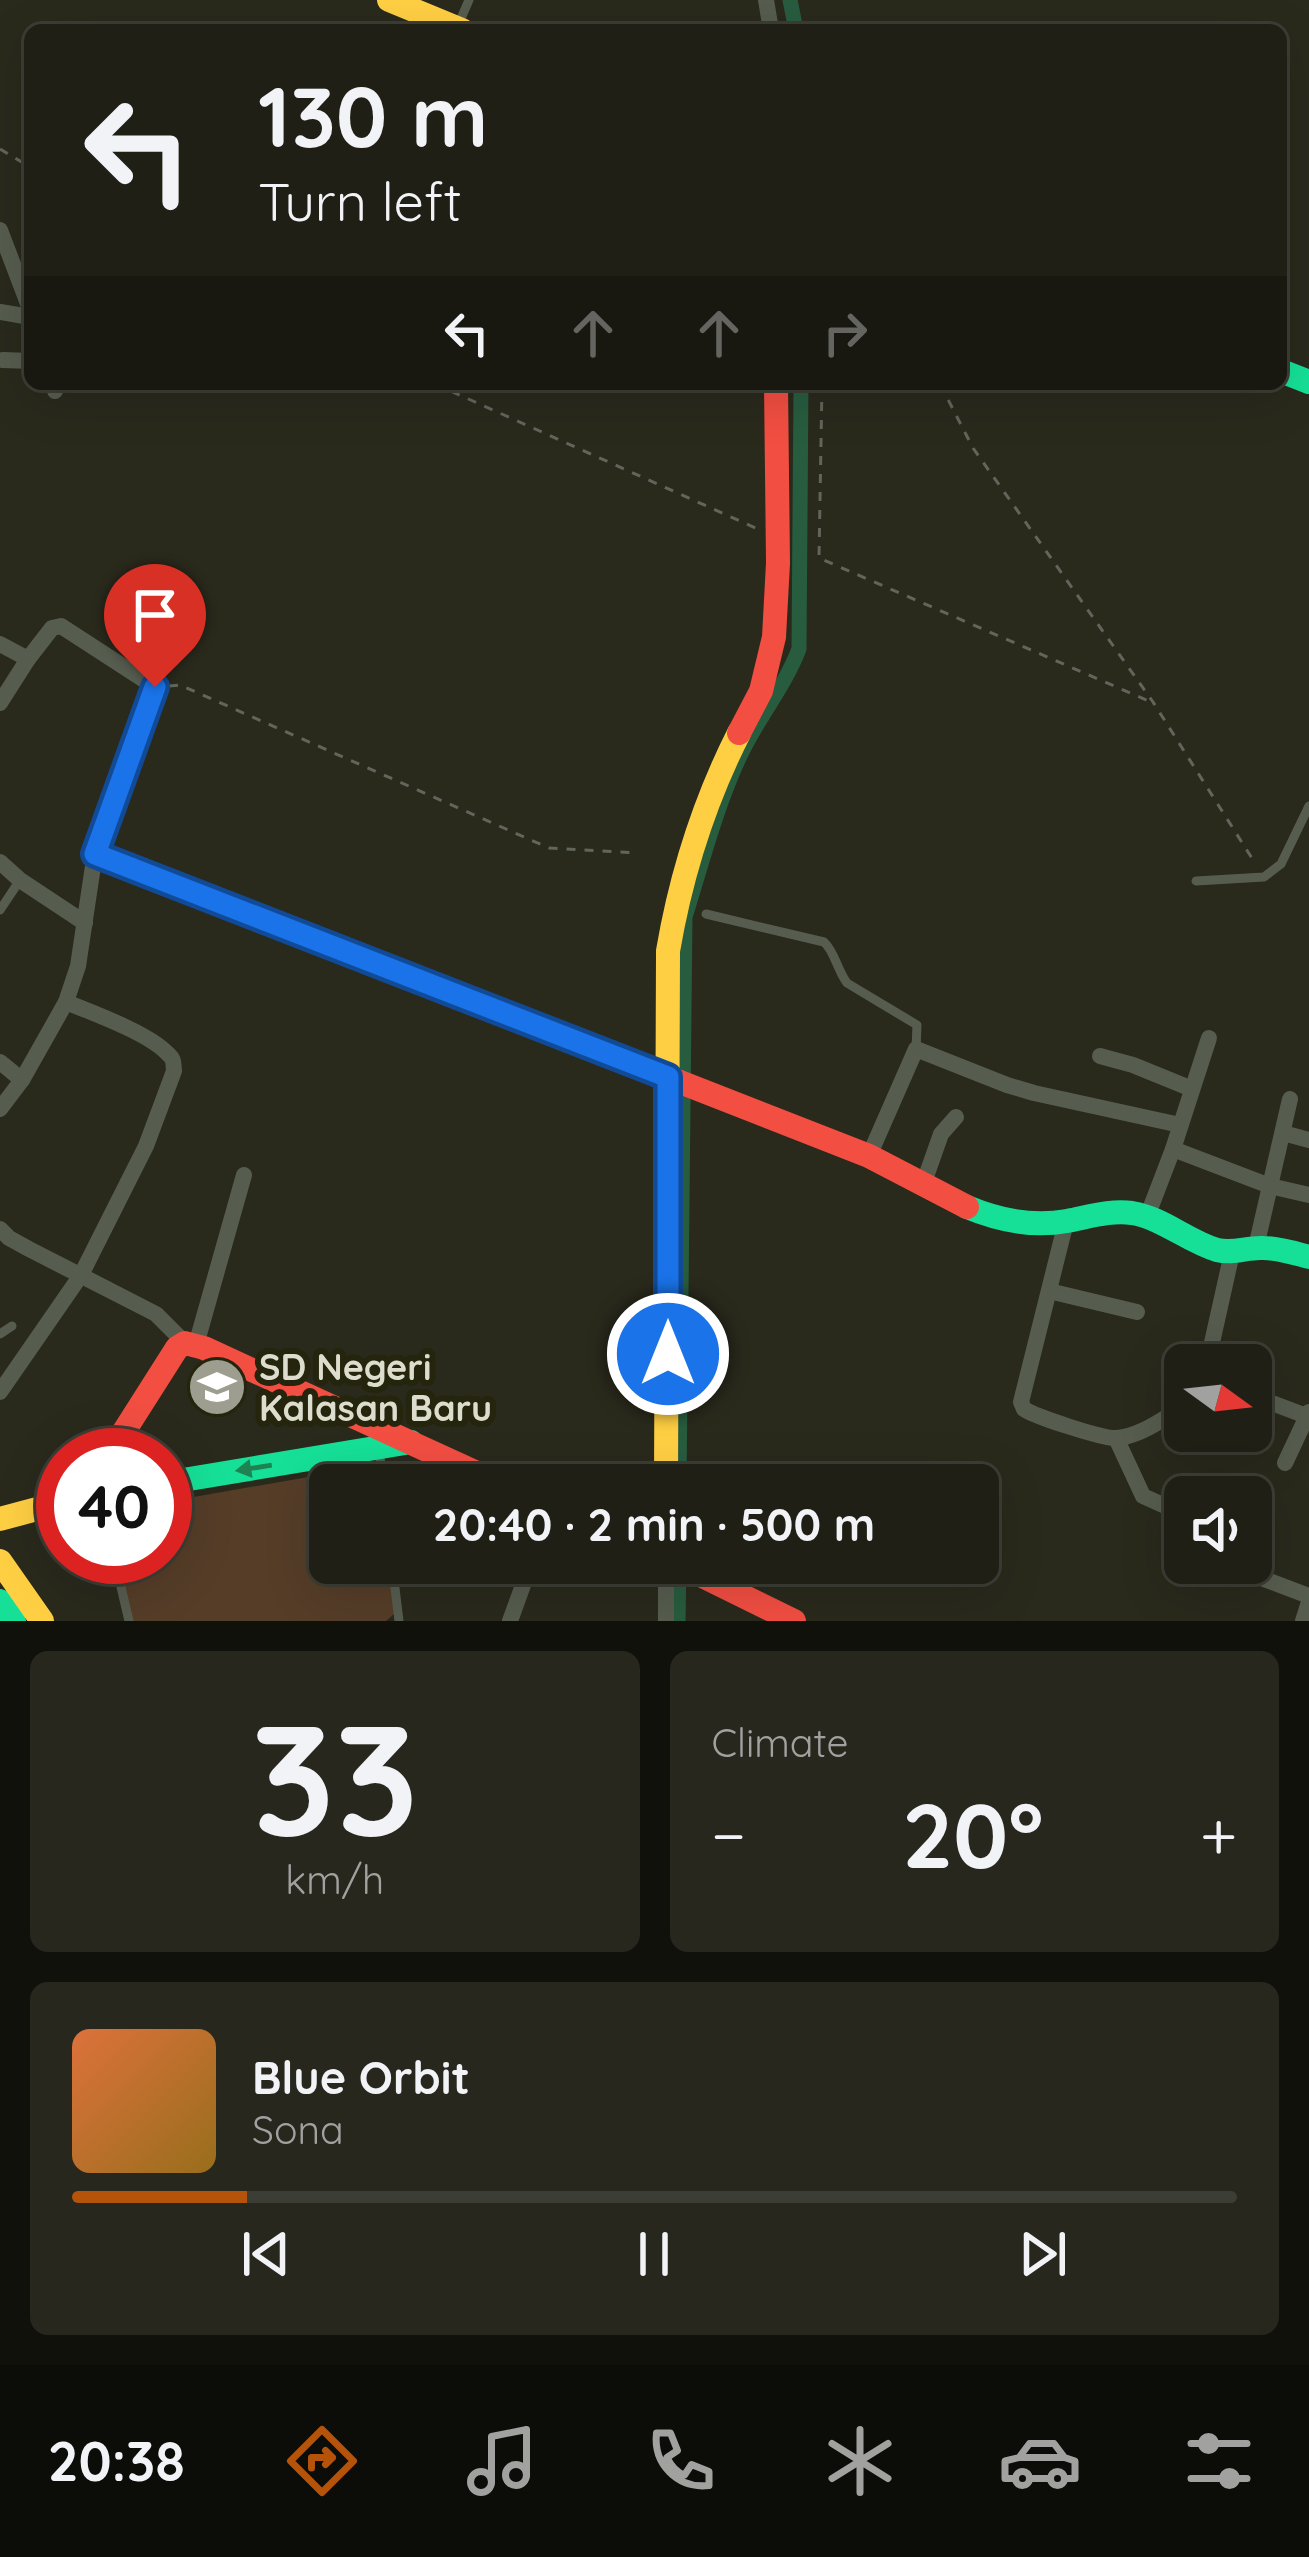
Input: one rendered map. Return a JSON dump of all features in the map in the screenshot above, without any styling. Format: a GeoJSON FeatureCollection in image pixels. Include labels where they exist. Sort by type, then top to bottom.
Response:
{"type":"FeatureCollection","features":[{"type":"Feature","properties":{"kind":"main road"},"geometry":{"type":"LineString","coordinates":[[389,0],[447,24]]}},
{"type":"Feature","properties":{"kind":"main road"},"geometry":{"type":"LineString","coordinates":[[667,1464],[682,1082],[667,987],[671,926],[716,778],[761,691],[774,637],[776,390]]}},
{"type":"Feature","properties":{"kind":"main road"},"geometry":{"type":"LineString","coordinates":[[95,854],[869,1156],[993,1219],[1026,1223],[1114,1213],[1147,1216],[1201,1243],[1309,1257]]}},
{"type":"Feature","properties":{"kind":"main road"},"geometry":{"type":"LineString","coordinates":[[126,1428],[177,1348],[190,1344],[458,1464]]}},
{"type":"Feature","properties":{"kind":"main road"},"geometry":{"type":"LineString","coordinates":[[192,1479],[411,1442]]}},
{"type":"Feature","properties":{"kind":"main road"},"geometry":{"type":"LineString","coordinates":[[0,1519],[36,1509]]}},
{"type":"Feature","properties":{"kind":"main road"},"geometry":{"type":"LineString","coordinates":[[0,1561],[42,1621]]}},
{"type":"Feature","properties":{"kind":"main road"},"geometry":{"type":"LineString","coordinates":[[719,1584],[794,1621]]}},
{"type":"Feature","properties":{"kind":"main road"},"geometry":{"type":"LineString","coordinates":[[0,1601],[14,1621]]}},
{"type":"Feature","properties":{"kind":"street"},"geometry":{"type":"LineString","coordinates":[[0,230],[24,297]]}},
{"type":"Feature","properties":{"kind":"street"},"geometry":{"type":"LineString","coordinates":[[3,360],[24,361]]}},
{"type":"Feature","properties":{"kind":"street"},"geometry":{"type":"LineString","coordinates":[[0,703],[52,628],[61,626],[155,687],[95,854],[78,966],[66,1002],[0,1109]]}},
{"type":"Feature","properties":{"kind":"street"},"geometry":{"type":"LineString","coordinates":[[0,644],[28,659]]}},
{"type":"Feature","properties":{"kind":"street"},"geometry":{"type":"LineString","coordinates":[[0,862],[86,923]]}},
{"type":"Feature","properties":{"kind":"street"},"geometry":{"type":"LineString","coordinates":[[0,1392],[81,1275],[146,1146],[174,1064],[166,1051],[116,1022],[66,1002]]}},
{"type":"Feature","properties":{"kind":"street"},"geometry":{"type":"LineString","coordinates":[[1147,1216],[1209,1039]]}},
{"type":"Feature","properties":{"kind":"street"},"geometry":{"type":"LineString","coordinates":[[869,1156],[916,1049],[1006,1085],[1180,1126]]}},
{"type":"Feature","properties":{"kind":"street"},"geometry":{"type":"LineString","coordinates":[[1100,1056],[1192,1089]]}},
{"type":"Feature","properties":{"kind":"street"},"geometry":{"type":"LineString","coordinates":[[0,1062],[22,1080]]}},
{"type":"Feature","properties":{"kind":"street"},"geometry":{"type":"LineString","coordinates":[[1214,1344],[1270,1186],[1290,1099]]}},
{"type":"Feature","properties":{"kind":"street"},"geometry":{"type":"LineString","coordinates":[[923,1185],[941,1134],[956,1117]]}},
{"type":"Feature","properties":{"kind":"street"},"geometry":{"type":"LineString","coordinates":[[1283,1133],[1309,1140]]}},
{"type":"Feature","properties":{"kind":"street"},"geometry":{"type":"LineString","coordinates":[[1174,1149],[1270,1186],[1309,1195]]}},
{"type":"Feature","properties":{"kind":"street"},"geometry":{"type":"LineString","coordinates":[[0,1228],[16,1243],[156,1315],[190,1344],[244,1174]]}},
{"type":"Feature","properties":{"kind":"street"},"geometry":{"type":"LineString","coordinates":[[1066,1222],[1022,1406],[1045,1420],[1116,1438],[1164,1418]]}},
{"type":"Feature","properties":{"kind":"street"},"geometry":{"type":"LineString","coordinates":[[1049,1291],[1137,1312]]}},
{"type":"Feature","properties":{"kind":"street"},"geometry":{"type":"LineString","coordinates":[[1272,1402],[1308,1415],[1286,1463]]}},
{"type":"Feature","properties":{"kind":"street"},"geometry":{"type":"LineString","coordinates":[[1116,1438],[1143,1496],[1164,1506]]}},
{"type":"Feature","properties":{"kind":"street"},"geometry":{"type":"LineString","coordinates":[[1272,1583],[1309,1599],[1304,1621]]}},
{"type":"Feature","properties":{"kind":"street"},"geometry":{"type":"LineString","coordinates":[[511,1621],[524,1584]]}},
{"type":"Feature","properties":{"kind":"street"},"geometry":{"type":"LineString","coordinates":[[665,1621],[666,1584]]}},
{"type":"Feature","properties":{"kind":"lane"},"geometry":{"type":"LineString","coordinates":[[1196,880],[1264,877],[1281,864],[1309,806]]}},
{"type":"Feature","properties":{"kind":"lane"},"geometry":{"type":"LineString","coordinates":[[0,910],[20,880]]}},
{"type":"Feature","properties":{"kind":"lane"},"geometry":{"type":"LineString","coordinates":[[706,914],[824,942],[847,982],[917,1025],[916,1049]]}},
{"type":"Feature","properties":{"kind":"lane"},"geometry":{"type":"LineString","coordinates":[[0,1334],[12,1326]]}},
{"type":"Feature","properties":{"kind":"lane"},"geometry":{"type":"LineString","coordinates":[[379,1448],[381,1464]]}},
{"type":"Feature","properties":{"kind":"lane"},"geometry":{"type":"LineString","coordinates":[[120,1584],[129,1621]]}},
{"type":"Feature","properties":{"kind":"lane"},"geometry":{"type":"LineString","coordinates":[[394,1584],[398,1621]]}},
{"type":"Feature","properties":{"kind":"path"},"geometry":{"type":"LineString","coordinates":[[448,390],[778,538]]}},
{"type":"Feature","properties":{"kind":"path"},"geometry":{"type":"LineString","coordinates":[[822,390],[819,558],[1153,702]]}},
{"type":"Feature","properties":{"kind":"path"},"geometry":{"type":"LineString","coordinates":[[943,390],[973,448],[1153,702],[1264,877]]}},
{"type":"Feature","properties":{"kind":"path"},"geometry":{"type":"LineString","coordinates":[[155,687],[179,685],[549,848],[637,853]]}},
{"type":"Feature","properties":{"kind":"shaded area"},"geometry":{"type":"Polygon","coordinates":[[[309,1477],[309,1584],[392,1584],[395,1613],[386,1621],[131,1621],[122,1584],[192,1584],[192,1497],[309,1477]]]}},
{"type":"Feature","properties":{"kind":"waterway"},"geometry":{"type":"LineString","coordinates":[[790,0],[795,24]]}},
{"type":"Feature","properties":{"kind":"waterway"},"geometry":{"type":"LineString","coordinates":[[679,1464],[685,917],[731,775],[799,649],[801,390]]}},
{"type":"Feature","properties":{"kind":"waterway"},"geometry":{"type":"LineString","coordinates":[[678,1621],[679,1584]]}},
{"type":"Feature","properties":{"kind":"traffic: fast"},"geometry":{"type":"LineString","coordinates":[[1287,373],[1309,382]]}},
{"type":"Feature","properties":{"kind":"traffic: fast"},"geometry":{"type":"LineString","coordinates":[[967,1207],[1029,1223],[1132,1213],[1217,1250],[1269,1248],[1309,1257]]}},
{"type":"Feature","properties":{"kind":"traffic: fast"},"geometry":{"type":"LineString","coordinates":[[192,1478],[411,1442]]}},
{"type":"Feature","properties":{"kind":"traffic: fast"},"geometry":{"type":"LineString","coordinates":[[0,1601],[14,1621]]}},
{"type":"Feature","properties":{"kind":"traffic: slow"},"geometry":{"type":"LineString","coordinates":[[389,0],[447,24]]}},
{"type":"Feature","properties":{"kind":"traffic: slow"},"geometry":{"type":"LineString","coordinates":[[666,1464],[668,951],[695,839],[739,733]]}},
{"type":"Feature","properties":{"kind":"traffic: slow"},"geometry":{"type":"LineString","coordinates":[[0,1519],[36,1509]]}},
{"type":"Feature","properties":{"kind":"traffic: slow"},"geometry":{"type":"LineString","coordinates":[[0,1561],[42,1621]]}},
{"type":"Feature","properties":{"kind":"traffic: jam"},"geometry":{"type":"LineString","coordinates":[[739,733],[761,691],[774,637],[776,390]]}},
{"type":"Feature","properties":{"kind":"traffic: jam"},"geometry":{"type":"LineString","coordinates":[[95,853],[869,1156],[967,1207]]}},
{"type":"Feature","properties":{"kind":"traffic: jam"},"geometry":{"type":"LineString","coordinates":[[126,1428],[177,1348],[185,1343],[457,1464]]}},
{"type":"Feature","properties":{"kind":"traffic: jam"},"geometry":{"type":"LineString","coordinates":[[719,1584],[794,1621]]}},
{"type":"Feature","properties":{"kind":"place","name":"SD Negeri Kalasan Baru"},"geometry":{"type":"Point","coordinates":[217,1387]}},
{"type":"Feature","properties":{"kind":"route"},"geometry":{"type":"LineString","coordinates":[[155,687],[95,854],[668,1077],[668,1354]]}}]}
